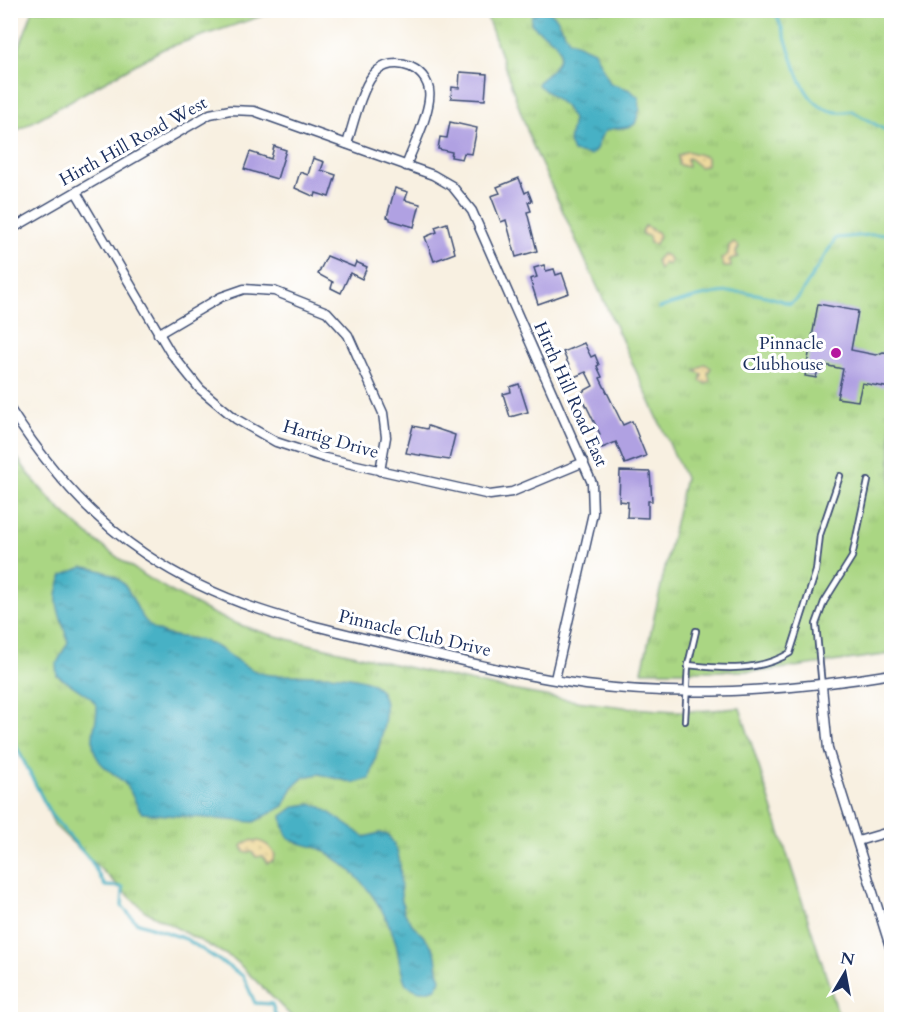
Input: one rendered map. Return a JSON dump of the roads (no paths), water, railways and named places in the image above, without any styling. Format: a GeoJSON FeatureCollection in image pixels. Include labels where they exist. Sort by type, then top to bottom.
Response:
{"type":"FeatureCollection","features":[{"type":"Feature","properties":{"kind":"street"},"geometry":{"type":"LineString","coordinates":[[351,146],[371,77],[388,65],[409,65],[422,74],[430,97],[406,166]]}},
{"type":"Feature","properties":{"kind":"street","name":"Hirth Hill Road West"},"geometry":{"type":"LineString","coordinates":[[10,230],[210,114],[230,110],[254,111],[351,146]]}},
{"type":"Feature","properties":{"kind":"street","name":"Hirth Hill Road East"},"geometry":{"type":"LineString","coordinates":[[351,146],[452,186],[471,211],[584,462],[592,483],[593,513],[555,679]]}},
{"type":"Feature","properties":{"kind":"street","name":"Hartig Drive"},"geometry":{"type":"LineString","coordinates":[[76,192],[158,334],[183,370],[200,389],[230,414],[256,431],[299,450],[380,471],[490,495],[512,492],[584,462]]}},
{"type":"Feature","properties":{"kind":"street"},"geometry":{"type":"LineString","coordinates":[[158,334],[221,297],[244,289],[274,291],[327,312],[348,335],[383,413],[386,437],[380,471]]}},
{"type":"Feature","properties":{"kind":"street","name":"Pinnacle Club Drive"},"geometry":{"type":"LineString","coordinates":[[10,409],[56,474],[113,531],[170,570],[213,592],[288,620],[585,685],[686,692],[742,692],[822,686],[891,674]]}},
{"type":"Feature","properties":{"kind":"street"},"geometry":{"type":"LineString","coordinates":[[822,686],[828,749],[891,953]]}},
{"type":"Feature","properties":{"kind":"street"},"geometry":{"type":"LineString","coordinates":[[858,841],[891,831]]}},
{"type":"Feature","properties":{"kind":"lane"},"geometry":{"type":"LineString","coordinates":[[688,665],[756,667],[770,664],[790,652],[816,571],[820,535],[840,476]]}},
{"type":"Feature","properties":{"kind":"lane"},"geometry":{"type":"LineString","coordinates":[[822,686],[816,624],[824,602],[852,557],[868,482]]}},
{"type":"Feature","properties":{"kind":"lane"},"geometry":{"type":"LineString","coordinates":[[685,722],[688,665],[696,631]]}},
{"type":"Feature","properties":{"kind":"water"},"geometry":{"type":"Polygon","coordinates":[[[541,11],[550,12],[556,17],[569,40],[594,51],[610,83],[630,90],[639,98],[640,109],[635,124],[606,131],[591,155],[573,152],[569,142],[573,119],[565,106],[538,85],[538,82],[554,67],[559,56],[556,44],[531,23],[532,15],[541,11]]]}},
{"type":"Feature","properties":{"kind":"water"},"geometry":{"type":"Polygon","coordinates":[[[83,567],[116,577],[125,585],[148,623],[163,634],[207,642],[262,673],[343,676],[369,682],[378,688],[383,696],[385,718],[370,779],[354,783],[319,774],[304,777],[293,787],[284,806],[254,822],[142,813],[122,780],[101,764],[97,758],[93,738],[97,706],[91,698],[57,675],[56,665],[68,642],[58,608],[59,585],[63,575],[83,567]]]}},
{"type":"Feature","properties":{"kind":"water"},"geometry":{"type":"Polygon","coordinates":[[[311,804],[321,807],[365,837],[379,833],[388,835],[400,864],[404,911],[435,952],[441,979],[436,988],[420,991],[406,984],[396,943],[388,922],[376,901],[354,874],[325,851],[297,843],[289,838],[283,826],[282,816],[296,806],[311,804]]]}},
{"type":"Feature","properties":{"kind":"waterway"},"geometry":{"type":"LineString","coordinates":[[774,10],[808,94],[819,105],[833,112],[852,111],[892,134]]}},
{"type":"Feature","properties":{"kind":"waterway"},"geometry":{"type":"LineString","coordinates":[[659,308],[694,298],[739,292],[790,304],[798,298],[836,238],[892,233]]}},
{"type":"Feature","properties":{"kind":"waterway"},"geometry":{"type":"LineString","coordinates":[[10,734],[51,815],[91,861],[105,886],[123,887],[122,906],[136,922],[186,939],[243,976],[255,1003],[272,1004],[276,1017],[283,1020]]}},
{"type":"Feature","properties":{"kind":"place","name":"Pinnacle Clubhouse"},"geometry":{"type":"Point","coordinates":[836,353]}}]}
